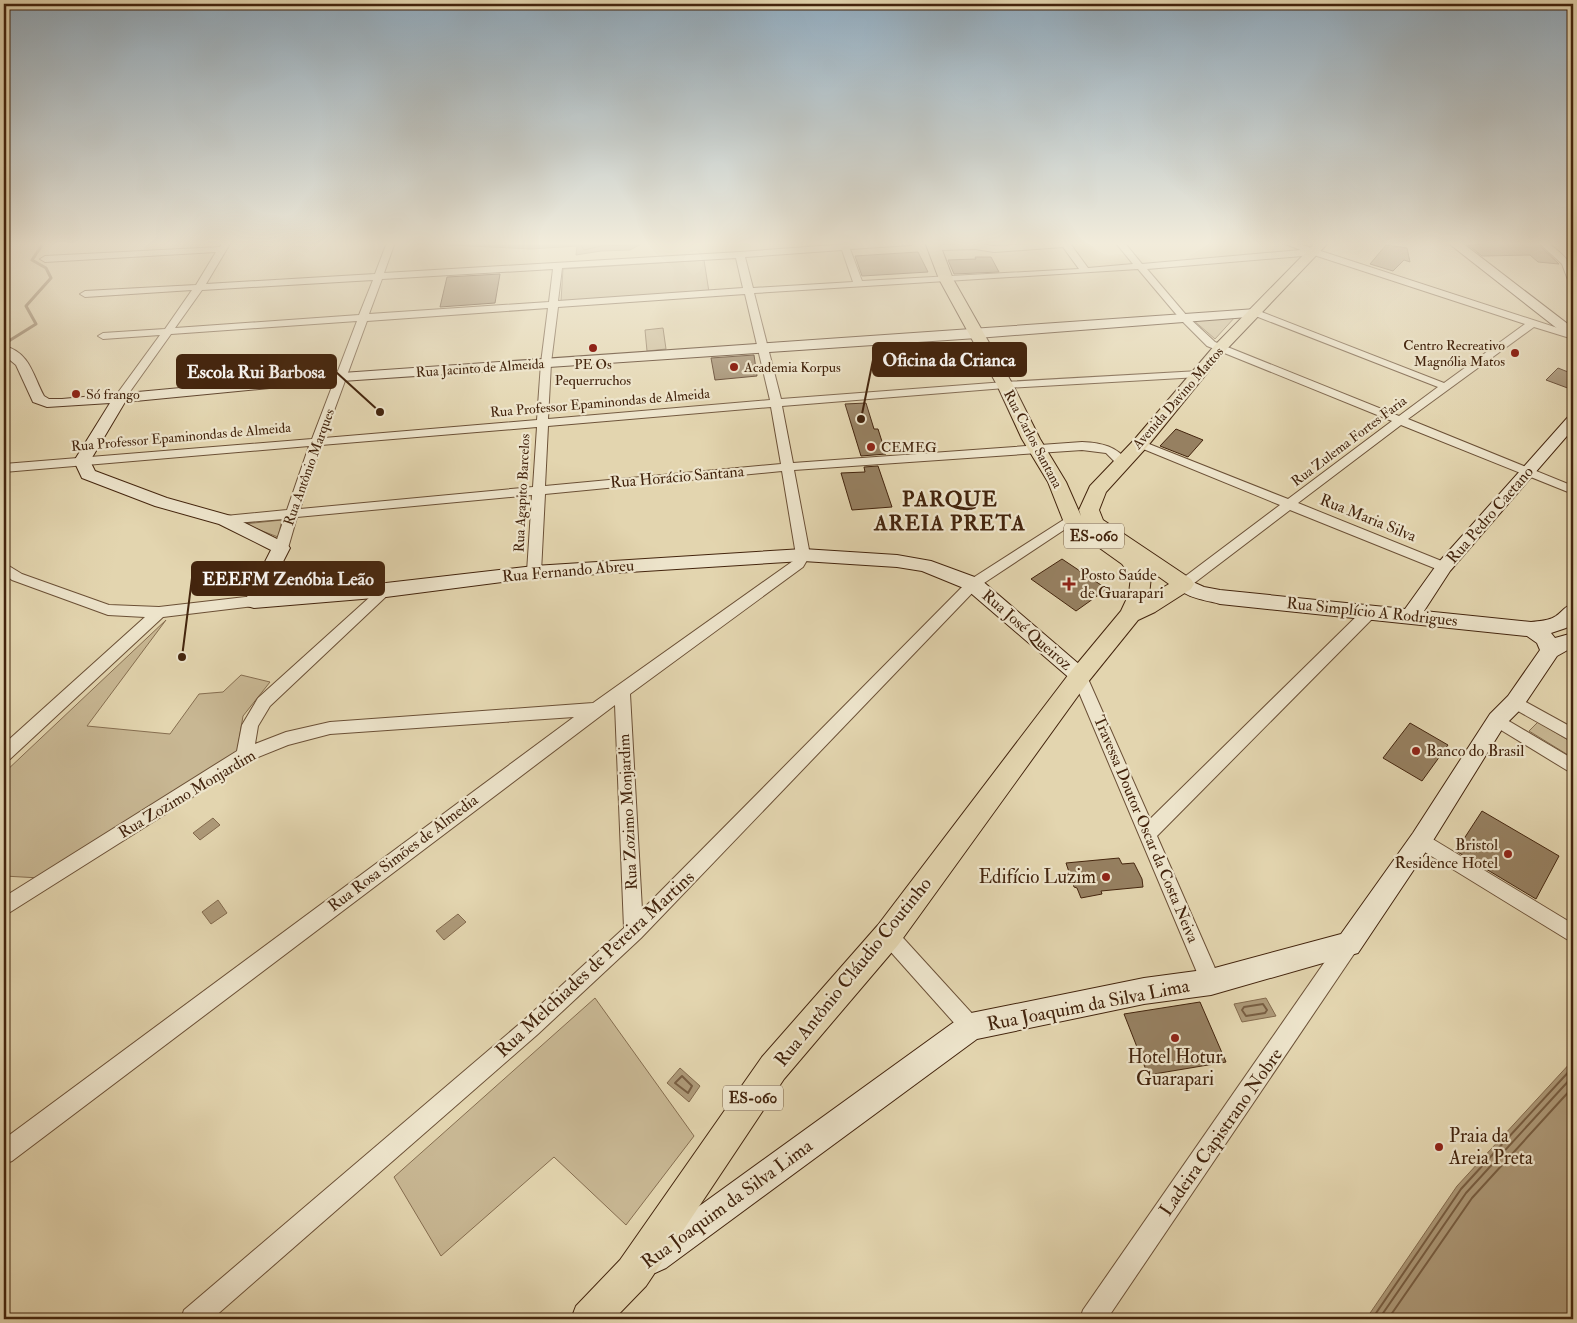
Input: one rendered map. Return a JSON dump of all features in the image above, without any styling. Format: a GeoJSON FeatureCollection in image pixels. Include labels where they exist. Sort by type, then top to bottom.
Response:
{"type":"FeatureCollection","features":[{"type":"Feature","properties":{"kind":"main road","name":"Rua Carlos Santana"},"geometry":{"type":"LineString","coordinates":[[960,304],[1061,490],[1073,520]]}},
{"type":"Feature","properties":{"kind":"main road","name":"Avenida Davino Mattos"},"geometry":{"type":"LineString","coordinates":[[1097,490],[1140,444],[1220,348],[1265,304]]}},
{"type":"Feature","properties":{"kind":"main road"},"geometry":{"type":"LineString","coordinates":[[1061,490],[1077,493],[1097,490]]}},
{"type":"Feature","properties":{"kind":"main road","name":"ES-060"},"geometry":{"type":"LineString","coordinates":[[1097,490],[1089,510],[1091,518],[1096,524],[1184,584],[1147,607],[1130,615]]}},
{"type":"Feature","properties":{"kind":"main road","name":"ES-060"},"geometry":{"type":"LineString","coordinates":[[1073,520],[1129,559],[1141,576],[1141,585],[1130,615],[1080,676]]}},
{"type":"Feature","properties":{"kind":"main road","name":"Rua Antônio Cláudio Coutinho"},"geometry":{"type":"LineString","coordinates":[[632,1273],[773,1068],[888,934],[1080,676]]}},
{"type":"Feature","properties":{"kind":"main road","name":"ES-060"},"geometry":{"type":"LineString","coordinates":[[589,1319],[632,1273]]}},
{"type":"Feature","properties":{"kind":"street"},"geometry":{"type":"LineString","coordinates":[[82,461],[120,398],[188,304]]}},
{"type":"Feature","properties":{"kind":"street","name":"Rua Antônio Marques"},"geometry":{"type":"LineString","coordinates":[[254,601],[281,548],[316,440],[342,377],[368,304]]}},
{"type":"Feature","properties":{"kind":"street"},"geometry":{"type":"LineString","coordinates":[[104,336],[571,304]]}},
{"type":"Feature","properties":{"kind":"street"},"geometry":{"type":"LineString","coordinates":[[752,304],[776,403],[803,555]]}},
{"type":"Feature","properties":{"kind":"street"},"geometry":{"type":"LineString","coordinates":[[1172,304],[1210,344],[1573,490]]}},
{"type":"Feature","properties":{"kind":"street"},"geometry":{"type":"LineString","coordinates":[[1479,304],[1573,335]]}},
{"type":"Feature","properties":{"kind":"street"},"geometry":{"type":"LineString","coordinates":[[1533,304],[1573,335]]}},
{"type":"Feature","properties":{"kind":"street","name":"Rua Agapito Barcelos"},"geometry":{"type":"LineString","coordinates":[[534,572],[546,363],[554,305]]}},
{"type":"Feature","properties":{"kind":"street"},"geometry":{"type":"LineString","coordinates":[[1256,313],[1446,387]]}},
{"type":"Feature","properties":{"kind":"street","name":"Rua Jacinto de Almeida"},"geometry":{"type":"LineString","coordinates":[[4,350],[16,355],[22,363],[38,399],[47,403],[62,403],[342,377],[1256,313]]}},
{"type":"Feature","properties":{"kind":"street","name":"Rua Zulema Fortes Faria"},"geometry":{"type":"LineString","coordinates":[[1184,584],[1400,420],[1533,323]]}},
{"type":"Feature","properties":{"kind":"street","name":"Rua Professor Epaminondas de Almeida"},"geometry":{"type":"LineString","coordinates":[[4,468],[316,440],[776,403],[1200,374]]}},
{"type":"Feature","properties":{"kind":"street","name":"Rua Pedro Caetano"},"geometry":{"type":"LineString","coordinates":[[1411,615],[1444,567],[1573,420]]}},
{"type":"Feature","properties":{"kind":"street","name":"Rua Maria Silva"},"geometry":{"type":"LineString","coordinates":[[1140,444],[1165,452],[1288,505],[1444,567]]}},
{"type":"Feature","properties":{"kind":"street","name":"Rua Horácio Santana"},"geometry":{"type":"LineString","coordinates":[[225,520],[786,467],[1082,446],[1100,447],[1114,452],[1122,463]]}},
{"type":"Feature","properties":{"kind":"street","name":"Rua Horácio Santana"},"geometry":{"type":"LineString","coordinates":[[82,461],[88,474],[106,482],[161,502],[225,520],[281,548]]}},
{"type":"Feature","properties":{"kind":"street","name":"Rua Melchiades de Pereira Martins"},"geometry":{"type":"LineString","coordinates":[[193,1319],[531,1027],[634,932],[973,584],[1073,520]]}},
{"type":"Feature","properties":{"kind":"street","name":"Rua Fernando Abreu"},"geometry":{"type":"LineString","coordinates":[[4,568],[18,577],[108,610],[159,612],[254,601],[386,590],[534,572],[803,555],[897,561],[925,565],[973,584]]}},
{"type":"Feature","properties":{"kind":"street","name":"Rua Rosa Simões de Almedia"},"geometry":{"type":"LineString","coordinates":[[4,1153],[596,709],[788,573],[798,564],[803,555]]}},
{"type":"Feature","properties":{"kind":"street","name":"Rua José Queiroz"},"geometry":{"type":"LineString","coordinates":[[973,584],[1080,676]]}},
{"type":"Feature","properties":{"kind":"street","name":"Rua Simplício A Rodrigues"},"geometry":{"type":"LineString","coordinates":[[1184,584],[1199,592],[1220,597],[1411,615],[1531,629]]}},
{"type":"Feature","properties":{"kind":"street"},"geometry":{"type":"LineString","coordinates":[[246,755],[250,725],[264,702],[386,590]]}},
{"type":"Feature","properties":{"kind":"street"},"geometry":{"type":"LineString","coordinates":[[4,754],[159,612]]}},
{"type":"Feature","properties":{"kind":"street"},"geometry":{"type":"LineString","coordinates":[[1148,833],[1370,612]]}},
{"type":"Feature","properties":{"kind":"street"},"geometry":{"type":"LineString","coordinates":[[1531,629],[1554,626],[1571,619]]}},
{"type":"Feature","properties":{"kind":"street"},"geometry":{"type":"LineString","coordinates":[[1531,629],[1541,634],[1548,642],[1550,651]]}},
{"type":"Feature","properties":{"kind":"street"},"geometry":{"type":"LineString","coordinates":[[1350,944],[1421,840],[1497,720],[1515,702],[1550,651],[1565,641],[1573,640]]}},
{"type":"Feature","properties":{"kind":"street","name":"Travessa Doutor Oscar da Costa Neiva"},"geometry":{"type":"LineString","coordinates":[[1080,676],[1211,982]]}},
{"type":"Feature","properties":{"kind":"street","name":"Rua Zozimo Monjardim"},"geometry":{"type":"LineString","coordinates":[[622,692],[634,932]]}},
{"type":"Feature","properties":{"kind":"street"},"geometry":{"type":"LineString","coordinates":[[1515,702],[1573,736]]}},
{"type":"Feature","properties":{"kind":"street","name":"Rua Zozimo Monjardim"},"geometry":{"type":"LineString","coordinates":[[4,907],[246,755],[286,739],[330,728],[596,709]]}},
{"type":"Feature","properties":{"kind":"street"},"geometry":{"type":"LineString","coordinates":[[1497,720],[1573,767]]}},
{"type":"Feature","properties":{"kind":"street"},"geometry":{"type":"LineString","coordinates":[[1421,840],[1573,934]]}},
{"type":"Feature","properties":{"kind":"street"},"geometry":{"type":"LineString","coordinates":[[888,934],[971,1028]]}},
{"type":"Feature","properties":{"kind":"street","name":"Rua Joaquim da Silva Lima"},"geometry":{"type":"LineString","coordinates":[[632,1273],[971,1028],[1135,993],[1211,982],[1350,944]]}},
{"type":"Feature","properties":{"kind":"street","name":"Ladeira Capistrano Nobre"},"geometry":{"type":"LineString","coordinates":[[1092,1319],[1350,944]]}},
{"type":"Feature","properties":{"kind":"shaded area"},"geometry":{"type":"Polygon","coordinates":[[[1236,316],[1215,339],[1192,319],[1236,316]]]}},
{"type":"Feature","properties":{"kind":"shaded area"},"geometry":{"type":"Polygon","coordinates":[[[663,328],[666,349],[647,351],[645,330],[663,328]]]}},
{"type":"Feature","properties":{"kind":"shaded area"},"geometry":{"type":"Polygon","coordinates":[[[282,520],[278,537],[244,524],[282,520]]]}},
{"type":"Feature","properties":{"kind":"shaded area"},"geometry":{"type":"Polygon","coordinates":[[[166,620],[87,726],[170,734],[199,694],[223,692],[241,675],[270,682],[243,716],[237,752],[40,878],[4,876],[4,773],[166,620]]]}},
{"type":"Feature","properties":{"kind":"shaded area"},"geometry":{"type":"Polygon","coordinates":[[[1538,722],[1573,743],[1573,758],[1529,731],[1538,722]]]}},
{"type":"Feature","properties":{"kind":"shaded area"},"geometry":{"type":"Polygon","coordinates":[[[595,998],[694,1136],[626,1225],[554,1157],[441,1256],[394,1177],[595,998]]]}},
{"type":"Feature","properties":{"kind":"water"},"geometry":{"type":"Polygon","coordinates":[[[213,818],[220,825],[200,840],[193,833],[213,818]]]}},
{"type":"Feature","properties":{"kind":"water"},"geometry":{"type":"Polygon","coordinates":[[[218,900],[227,913],[211,924],[202,912],[218,900]]]}},
{"type":"Feature","properties":{"kind":"water"},"geometry":{"type":"Polygon","coordinates":[[[458,914],[466,922],[444,940],[436,931],[458,914]]]}},
{"type":"Feature","properties":{"kind":"water"},"geometry":{"type":"Polygon","coordinates":[[[1266,998],[1276,1016],[1242,1022],[1234,1004],[1266,998]]]}},
{"type":"Feature","properties":{"kind":"water"},"geometry":{"type":"Polygon","coordinates":[[[1573,1060],[1573,1319],[1366,1319],[1457,1186],[1573,1060]]]}},
{"type":"Feature","properties":{"kind":"water"},"geometry":{"type":"Polygon","coordinates":[[[680,1068],[700,1086],[689,1102],[667,1083],[680,1068]]]}},
{"type":"Feature","properties":{"kind":"building"},"geometry":{"type":"Polygon","coordinates":[[[441,304],[485,304],[440,307],[441,304]]]}},
{"type":"Feature","properties":{"kind":"building","name":"Academia Korpus"},"geometry":{"type":"Polygon","coordinates":[[[754,355],[757,376],[715,380],[711,358],[754,355]]]}},
{"type":"Feature","properties":{"kind":"building"},"geometry":{"type":"Polygon","coordinates":[[[1558,368],[1573,374],[1573,390],[1546,380],[1558,368]]]}},
{"type":"Feature","properties":{"kind":"building"},"geometry":{"type":"Polygon","coordinates":[[[866,403],[874,429],[878,429],[886,454],[861,456],[845,404],[866,403]]]}},
{"type":"Feature","properties":{"kind":"building"},"geometry":{"type":"Polygon","coordinates":[[[1176,429],[1203,440],[1188,457],[1160,446],[1176,429]]]}},
{"type":"Feature","properties":{"kind":"building"},"geometry":{"type":"Polygon","coordinates":[[[878,466],[892,507],[852,510],[841,473],[865,472],[864,467],[878,466]]]}},
{"type":"Feature","properties":{"kind":"building","name":"Posto Saúde de Guarapari"},"geometry":{"type":"Polygon","coordinates":[[[1062,559],[1107,589],[1076,611],[1031,579],[1062,559]]]}},
{"type":"Feature","properties":{"kind":"building","name":"Banco do Brasil"},"geometry":{"type":"Polygon","coordinates":[[[1410,723],[1448,745],[1422,781],[1383,758],[1410,723]]]}},
{"type":"Feature","properties":{"kind":"building","name":"Bristol Residence Hotel"},"geometry":{"type":"Polygon","coordinates":[[[1482,811],[1559,856],[1536,899],[1456,851],[1482,811]]]}},
{"type":"Feature","properties":{"kind":"building","name":"Edifício Luzim"},"geometry":{"type":"Polygon","coordinates":[[[1119,858],[1122,864],[1134,863],[1142,879],[1143,887],[1101,891],[1102,894],[1081,898],[1077,888],[1074,887],[1066,863],[1119,858]]]}},
{"type":"Feature","properties":{"kind":"building","name":"Hotel Hotur Guarapari"},"geometry":{"type":"Polygon","coordinates":[[[1200,1002],[1226,1062],[1148,1075],[1124,1014],[1200,1002]]]}},
{"type":"Feature","properties":{"kind":"waterway"},"geometry":{"type":"LineString","coordinates":[[4,344],[36,324],[26,306],[28,304]]}},
{"type":"Feature","properties":{"kind":"place","name":"PE Os Pequerruchos"},"geometry":{"type":"Point","coordinates":[593,348]}},
{"type":"Feature","properties":{"kind":"place","name":"Centro Recreativo Magnólia Matos"},"geometry":{"type":"Point","coordinates":[1515,353]}},
{"type":"Feature","properties":{"kind":"place","name":"Academia Korpus"},"geometry":{"type":"Point","coordinates":[734,367]}},
{"type":"Feature","properties":{"kind":"place","name":"Só frango"},"geometry":{"type":"Point","coordinates":[76,394]}},
{"type":"Feature","properties":{"kind":"place","name":"Escola Rui Barbosa"},"geometry":{"type":"Point","coordinates":[380,412]}},
{"type":"Feature","properties":{"kind":"place","name":"Oficina da Crianca"},"geometry":{"type":"Point","coordinates":[861,419]}},
{"type":"Feature","properties":{"kind":"place","name":"CEMEG"},"geometry":{"type":"Point","coordinates":[871,447]}},
{"type":"Feature","properties":{"kind":"place","name":"Posto Saúde de Guarapari"},"geometry":{"type":"Point","coordinates":[1069,584]}},
{"type":"Feature","properties":{"kind":"place","name":"EEEFM Zenóbia Leão"},"geometry":{"type":"Point","coordinates":[182,657]}},
{"type":"Feature","properties":{"kind":"place","name":"Banco do Brasil"},"geometry":{"type":"Point","coordinates":[1416,751]}},
{"type":"Feature","properties":{"kind":"place","name":"Bristol Residence Hotel"},"geometry":{"type":"Point","coordinates":[1508,854]}},
{"type":"Feature","properties":{"kind":"place","name":"Edifício Luzim"},"geometry":{"type":"Point","coordinates":[1106,877]}},
{"type":"Feature","properties":{"kind":"place","name":"Hotel Hotur Guarapari"},"geometry":{"type":"Point","coordinates":[1175,1038]}},
{"type":"Feature","properties":{"kind":"place","name":"Praia da Areia Preta"},"geometry":{"type":"Point","coordinates":[1439,1147]}},
{"type":"Feature","properties":{"kind":"district","name":"PARQUE AREIA PRETA"},"geometry":{"type":"Point","coordinates":[950,511]}}]}
